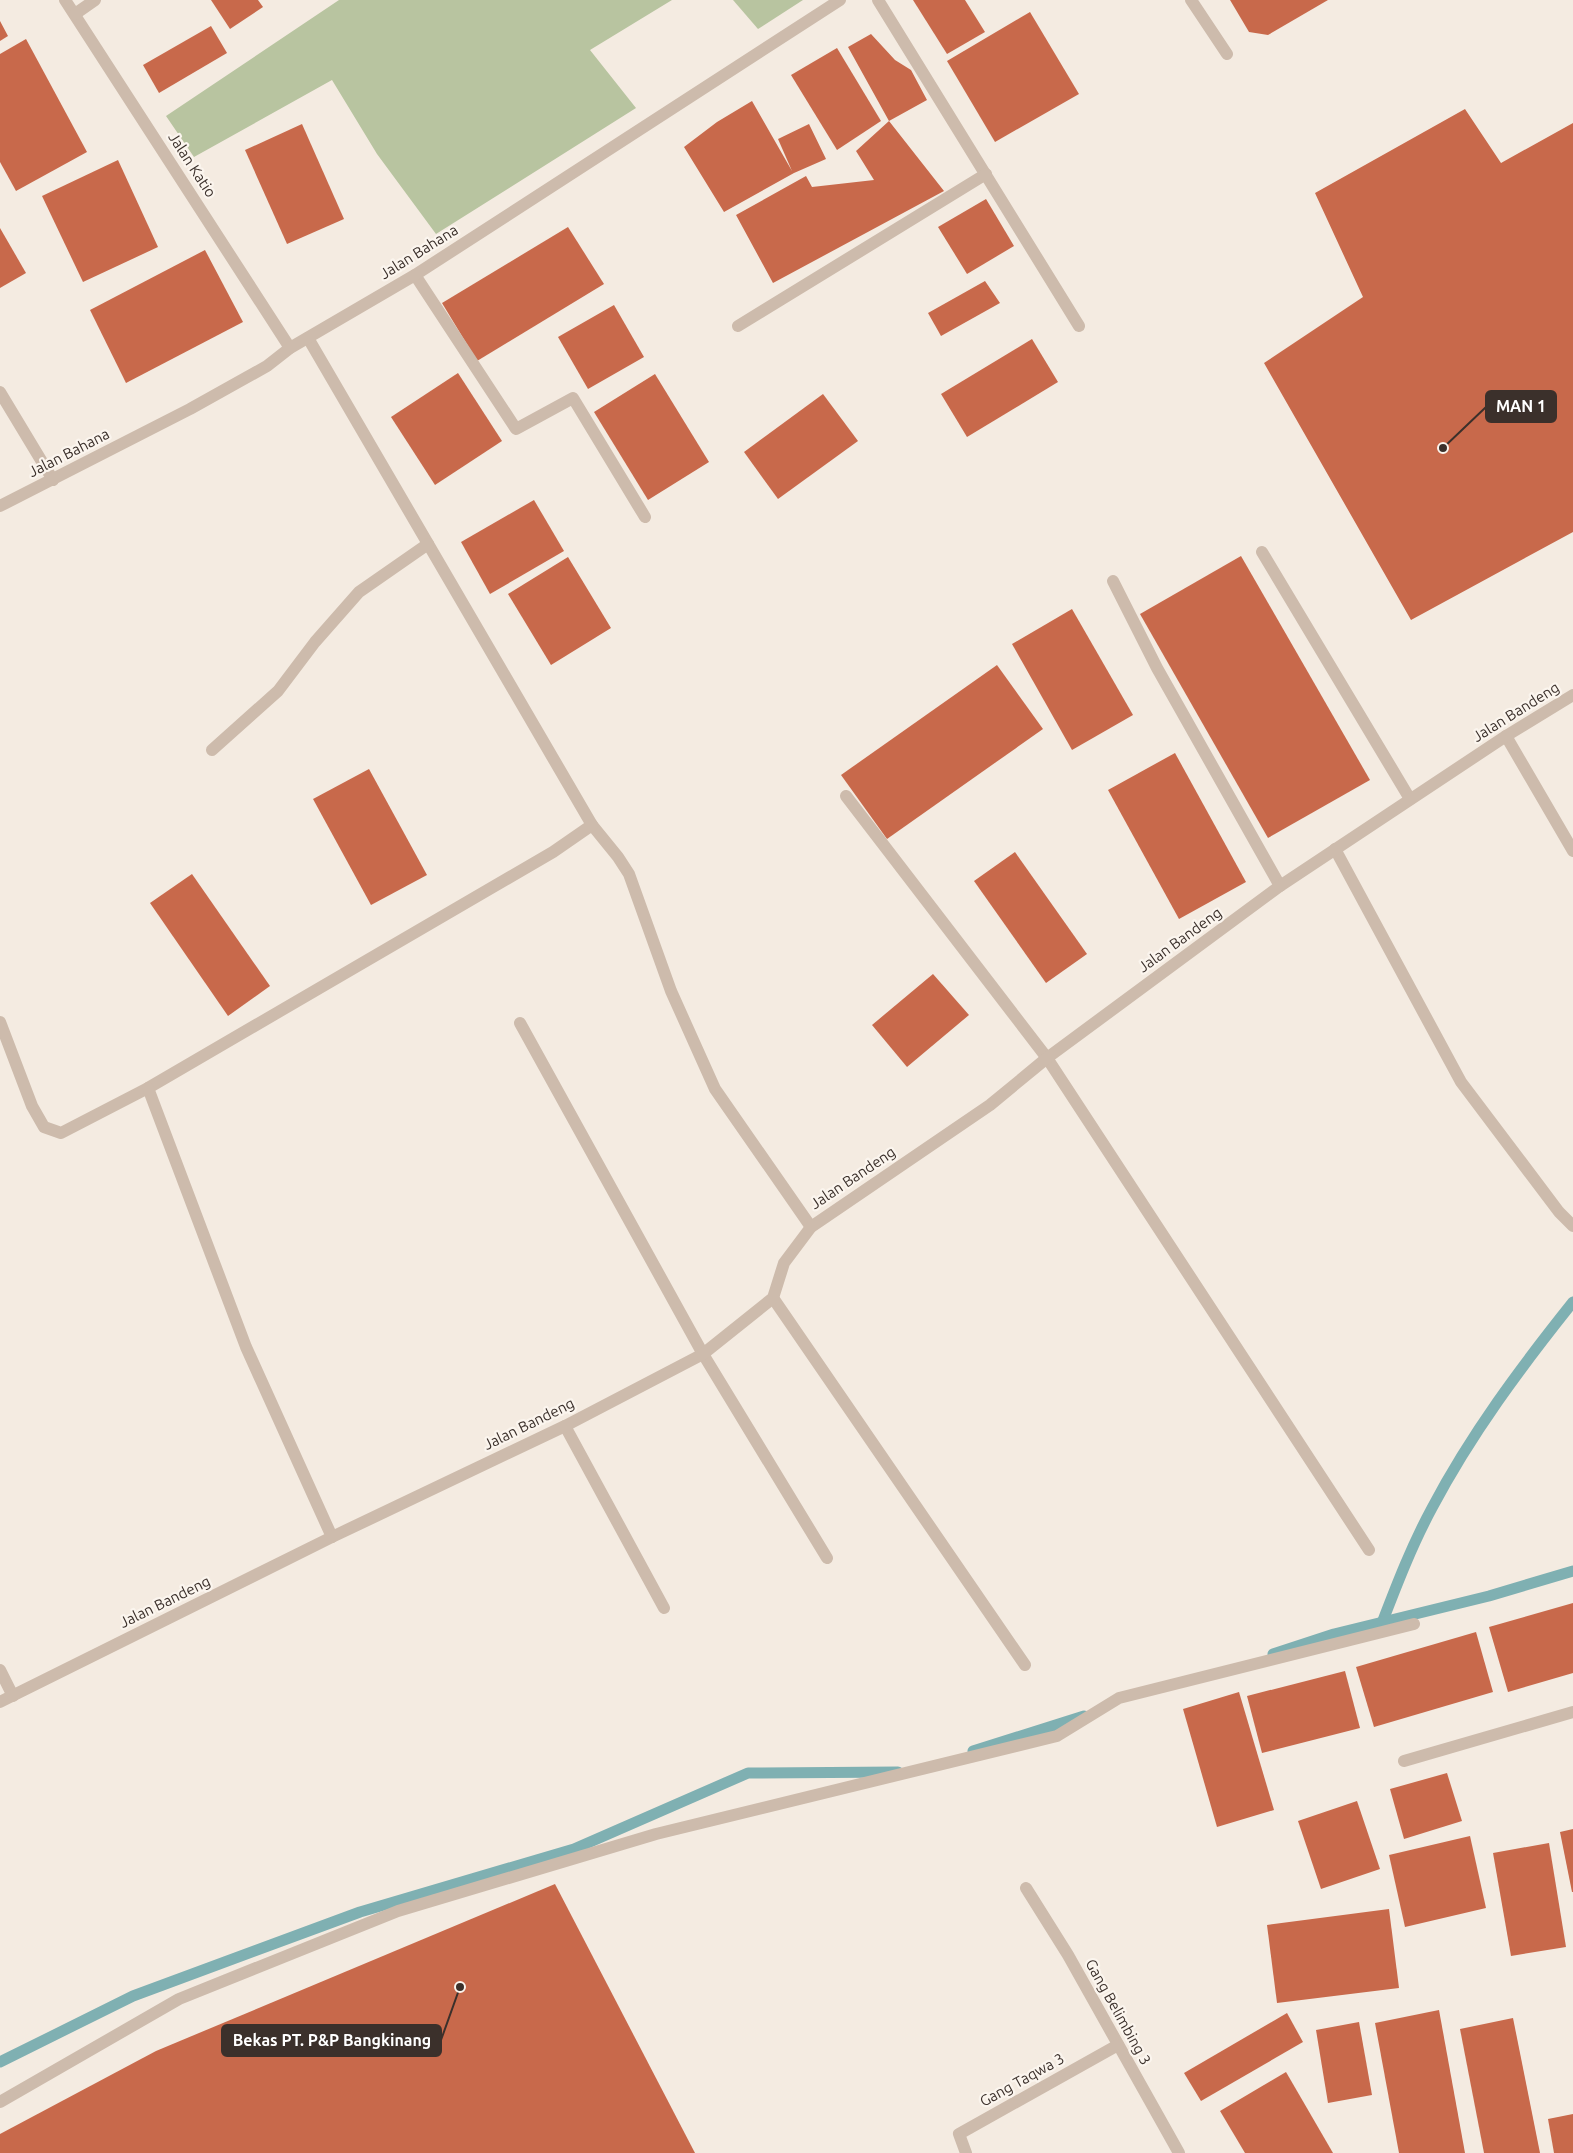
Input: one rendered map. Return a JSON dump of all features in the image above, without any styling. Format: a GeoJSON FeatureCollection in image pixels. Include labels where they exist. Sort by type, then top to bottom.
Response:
{"type":"FeatureCollection","features":[{"type":"Feature","properties":{"kind":"street","name":"Jalan Katio"},"geometry":{"type":"LineString","coordinates":[[65,0],[290,348]]}},
{"type":"Feature","properties":{"kind":"street"},"geometry":{"type":"LineString","coordinates":[[75,14],[95,0]]}},
{"type":"Feature","properties":{"kind":"street","name":"Jalan Bahana"},"geometry":{"type":"LineString","coordinates":[[0,506],[53,480],[267,366],[290,348],[414,274],[840,0]]}},
{"type":"Feature","properties":{"kind":"street"},"geometry":{"type":"LineString","coordinates":[[878,0],[1078,326]]}},
{"type":"Feature","properties":{"kind":"street"},"geometry":{"type":"LineString","coordinates":[[1191,0],[1226,54]]}},
{"type":"Feature","properties":{"kind":"street"},"geometry":{"type":"LineString","coordinates":[[738,326],[986,174]]}},
{"type":"Feature","properties":{"kind":"street"},"geometry":{"type":"LineString","coordinates":[[414,274],[516,429],[573,398],[645,517]]}},
{"type":"Feature","properties":{"kind":"street"},"geometry":{"type":"LineString","coordinates":[[308,338],[592,825],[629,874],[671,991],[715,1089],[811,1227]]}},
{"type":"Feature","properties":{"kind":"street"},"geometry":{"type":"LineString","coordinates":[[0,392],[53,480]]}},
{"type":"Feature","properties":{"kind":"street"},"geometry":{"type":"LineString","coordinates":[[212,750],[278,691],[314,642],[359,592],[428,544]]}},
{"type":"Feature","properties":{"kind":"street"},"geometry":{"type":"LineString","coordinates":[[1262,552],[1410,799]]}},
{"type":"Feature","properties":{"kind":"street"},"geometry":{"type":"LineString","coordinates":[[1113,581],[1157,668],[1280,886]]}},
{"type":"Feature","properties":{"kind":"street","name":"Jalan Bandeng"},"geometry":{"type":"LineString","coordinates":[[0,1702],[332,1537],[565,1426],[703,1354],[773,1298],[784,1263],[811,1227],[990,1104],[1047,1058],[1280,886],[1506,736],[1573,695]]}},
{"type":"Feature","properties":{"kind":"street"},"geometry":{"type":"LineString","coordinates":[[1506,736],[1573,851]]}},
{"type":"Feature","properties":{"kind":"street"},"geometry":{"type":"LineString","coordinates":[[846,796],[1047,1058],[1369,1550]]}},
{"type":"Feature","properties":{"kind":"street"},"geometry":{"type":"LineString","coordinates":[[0,1022],[32,1106],[44,1127],[61,1134],[148,1088],[553,852],[592,825]]}},
{"type":"Feature","properties":{"kind":"street"},"geometry":{"type":"LineString","coordinates":[[1335,849],[1461,1082],[1559,1212],[1573,1226]]}},
{"type":"Feature","properties":{"kind":"street"},"geometry":{"type":"LineString","coordinates":[[520,1023],[703,1354],[827,1558]]}},
{"type":"Feature","properties":{"kind":"street"},"geometry":{"type":"LineString","coordinates":[[148,1088],[246,1347],[332,1537]]}},
{"type":"Feature","properties":{"kind":"street"},"geometry":{"type":"LineString","coordinates":[[773,1298],[1025,1665]]}},
{"type":"Feature","properties":{"kind":"street"},"geometry":{"type":"LineString","coordinates":[[565,1426],[664,1608]]}},
{"type":"Feature","properties":{"kind":"street"},"geometry":{"type":"LineString","coordinates":[[0,2102],[179,2000],[398,1912],[656,1834],[1057,1736],[1119,1698],[1414,1624]]}},
{"type":"Feature","properties":{"kind":"street"},"geometry":{"type":"LineString","coordinates":[[0,1670],[13,1696]]}},
{"type":"Feature","properties":{"kind":"street"},"geometry":{"type":"LineString","coordinates":[[1404,1761],[1573,1712]]}},
{"type":"Feature","properties":{"kind":"street","name":"Gang Belimbing 3"},"geometry":{"type":"LineString","coordinates":[[1026,1888],[1068,1955],[1179,2153]]}},
{"type":"Feature","properties":{"kind":"street","name":"Gang Taqwa 3"},"geometry":{"type":"LineString","coordinates":[[966,2153],[959,2134],[1118,2045]]}},
{"type":"Feature","properties":{"kind":"green space"},"geometry":{"type":"Polygon","coordinates":[[[339,0],[672,0],[590,50],[636,108],[436,234],[377,154],[332,80],[194,157],[166,116],[339,0]]]}},
{"type":"Feature","properties":{"kind":"green space"},"geometry":{"type":"Polygon","coordinates":[[[733,0],[803,0],[758,29],[733,0]]]}},
{"type":"Feature","properties":{"kind":"building"},"geometry":{"type":"Polygon","coordinates":[[[211,0],[258,0],[263,7],[230,29],[211,0]]]}},
{"type":"Feature","properties":{"kind":"building"},"geometry":{"type":"Polygon","coordinates":[[[913,0],[965,0],[985,32],[947,54],[913,0]]]}},
{"type":"Feature","properties":{"kind":"building"},"geometry":{"type":"Polygon","coordinates":[[[1230,0],[1328,0],[1268,35],[1249,32],[1230,0]]]}},
{"type":"Feature","properties":{"kind":"building"},"geometry":{"type":"Polygon","coordinates":[[[1030,12],[1079,94],[995,142],[947,61],[1030,12]]]}},
{"type":"Feature","properties":{"kind":"building"},"geometry":{"type":"Polygon","coordinates":[[[0,21],[8,36],[0,41],[0,21]]]}},
{"type":"Feature","properties":{"kind":"building"},"geometry":{"type":"Polygon","coordinates":[[[211,26],[227,53],[159,93],[143,65],[211,26]]]}},
{"type":"Feature","properties":{"kind":"building"},"geometry":{"type":"Polygon","coordinates":[[[871,34],[895,60],[911,70],[927,100],[889,121],[848,47],[871,34]]]}},
{"type":"Feature","properties":{"kind":"building"},"geometry":{"type":"Polygon","coordinates":[[[26,39],[87,152],[16,191],[0,162],[0,54],[26,39]]]}},
{"type":"Feature","properties":{"kind":"building"},"geometry":{"type":"Polygon","coordinates":[[[837,48],[881,121],[837,150],[791,75],[837,48]]]}},
{"type":"Feature","properties":{"kind":"building"},"geometry":{"type":"Polygon","coordinates":[[[752,101],[792,171],[778,139],[809,124],[826,159],[794,173],[724,212],[684,147],[717,122],[752,101]]]}},
{"type":"Feature","properties":{"kind":"building"},"geometry":{"type":"Polygon","coordinates":[[[1465,109],[1501,163],[1573,123],[1573,532],[1411,620],[1264,363],[1363,297],[1315,193],[1465,109]]]}},
{"type":"Feature","properties":{"kind":"building"},"geometry":{"type":"Polygon","coordinates":[[[889,121],[944,191],[773,283],[736,215],[806,176],[812,187],[874,180],[856,151],[889,121]]]}},
{"type":"Feature","properties":{"kind":"building"},"geometry":{"type":"Polygon","coordinates":[[[302,124],[344,219],[287,244],[245,150],[302,124]]]}},
{"type":"Feature","properties":{"kind":"building"},"geometry":{"type":"Polygon","coordinates":[[[118,160],[158,247],[83,282],[42,196],[118,160]]]}},
{"type":"Feature","properties":{"kind":"building"},"geometry":{"type":"Polygon","coordinates":[[[986,199],[1014,246],[967,274],[938,227],[986,199]]]}},
{"type":"Feature","properties":{"kind":"building"},"geometry":{"type":"Polygon","coordinates":[[[568,227],[604,284],[477,361],[442,303],[568,227]]]}},
{"type":"Feature","properties":{"kind":"building"},"geometry":{"type":"Polygon","coordinates":[[[0,228],[26,273],[0,288],[0,228]]]}},
{"type":"Feature","properties":{"kind":"building"},"geometry":{"type":"Polygon","coordinates":[[[205,250],[243,322],[126,383],[90,310],[205,250]]]}},
{"type":"Feature","properties":{"kind":"building"},"geometry":{"type":"Polygon","coordinates":[[[985,281],[1000,303],[941,336],[928,313],[985,281]]]}},
{"type":"Feature","properties":{"kind":"building"},"geometry":{"type":"Polygon","coordinates":[[[614,305],[644,357],[588,389],[558,337],[614,305]]]}},
{"type":"Feature","properties":{"kind":"building"},"geometry":{"type":"Polygon","coordinates":[[[1032,339],[1058,382],[967,437],[941,394],[1032,339]]]}},
{"type":"Feature","properties":{"kind":"building"},"geometry":{"type":"Polygon","coordinates":[[[458,373],[502,441],[435,485],[391,417],[458,373]]]}},
{"type":"Feature","properties":{"kind":"building"},"geometry":{"type":"Polygon","coordinates":[[[655,374],[709,462],[648,500],[594,412],[655,374]]]}},
{"type":"Feature","properties":{"kind":"building"},"geometry":{"type":"Polygon","coordinates":[[[823,394],[858,441],[778,499],[744,452],[823,394]]]}},
{"type":"Feature","properties":{"kind":"building"},"geometry":{"type":"Polygon","coordinates":[[[534,500],[564,551],[490,594],[461,542],[534,500]]]}},
{"type":"Feature","properties":{"kind":"building"},"geometry":{"type":"Polygon","coordinates":[[[1241,556],[1370,780],[1268,838],[1140,614],[1241,556]]]}},
{"type":"Feature","properties":{"kind":"building"},"geometry":{"type":"Polygon","coordinates":[[[568,557],[611,628],[551,665],[508,594],[568,557]]]}},
{"type":"Feature","properties":{"kind":"building"},"geometry":{"type":"Polygon","coordinates":[[[1072,609],[1133,715],[1072,750],[1012,644],[1072,609]]]}},
{"type":"Feature","properties":{"kind":"building"},"geometry":{"type":"Polygon","coordinates":[[[997,665],[1043,729],[887,839],[841,775],[997,665]]]}},
{"type":"Feature","properties":{"kind":"building"},"geometry":{"type":"Polygon","coordinates":[[[1175,753],[1246,882],[1179,919],[1108,790],[1175,753]]]}},
{"type":"Feature","properties":{"kind":"building"},"geometry":{"type":"Polygon","coordinates":[[[369,769],[427,875],[371,905],[313,799],[369,769]]]}},
{"type":"Feature","properties":{"kind":"building"},"geometry":{"type":"Polygon","coordinates":[[[1015,852],[1087,954],[1046,983],[974,881],[1015,852]]]}},
{"type":"Feature","properties":{"kind":"building"},"geometry":{"type":"Polygon","coordinates":[[[192,874],[270,986],[228,1016],[150,903],[192,874]]]}},
{"type":"Feature","properties":{"kind":"building"},"geometry":{"type":"Polygon","coordinates":[[[933,974],[969,1015],[907,1067],[872,1025],[933,974]]]}},
{"type":"Feature","properties":{"kind":"building"},"geometry":{"type":"Polygon","coordinates":[[[1573,1603],[1573,1673],[1508,1692],[1489,1627],[1573,1603]]]}},
{"type":"Feature","properties":{"kind":"building"},"geometry":{"type":"Polygon","coordinates":[[[1476,1632],[1493,1692],[1374,1727],[1356,1667],[1476,1632]]]}},
{"type":"Feature","properties":{"kind":"building"},"geometry":{"type":"Polygon","coordinates":[[[1345,1671],[1360,1728],[1262,1753],[1247,1696],[1345,1671]]]}},
{"type":"Feature","properties":{"kind":"building"},"geometry":{"type":"Polygon","coordinates":[[[1239,1692],[1274,1810],[1217,1827],[1183,1709],[1239,1692]]]}},
{"type":"Feature","properties":{"kind":"building"},"geometry":{"type":"Polygon","coordinates":[[[1447,1773],[1462,1821],[1404,1839],[1390,1789],[1447,1773]]]}},
{"type":"Feature","properties":{"kind":"building"},"geometry":{"type":"Polygon","coordinates":[[[1357,1801],[1380,1869],[1321,1889],[1298,1821],[1357,1801]]]}},
{"type":"Feature","properties":{"kind":"building"},"geometry":{"type":"Polygon","coordinates":[[[1573,1829],[1573,1892],[1572,1892],[1560,1832],[1573,1829]]]}},
{"type":"Feature","properties":{"kind":"building"},"geometry":{"type":"Polygon","coordinates":[[[1470,1836],[1486,1908],[1405,1927],[1389,1855],[1470,1836]]]}},
{"type":"Feature","properties":{"kind":"building"},"geometry":{"type":"Polygon","coordinates":[[[1549,1843],[1566,1947],[1511,1956],[1493,1853],[1549,1843]]]}},
{"type":"Feature","properties":{"kind":"building"},"geometry":{"type":"Polygon","coordinates":[[[555,1884],[695,2153],[0,2153],[0,2134],[156,2051],[555,1884]]]}},
{"type":"Feature","properties":{"kind":"building"},"geometry":{"type":"Polygon","coordinates":[[[1389,1909],[1399,1988],[1277,2003],[1267,1925],[1389,1909]]]}},
{"type":"Feature","properties":{"kind":"building"},"geometry":{"type":"Polygon","coordinates":[[[1439,2010],[1465,2153],[1399,2153],[1375,2023],[1439,2010]]]}},
{"type":"Feature","properties":{"kind":"building"},"geometry":{"type":"Polygon","coordinates":[[[1287,2013],[1303,2042],[1201,2101],[1184,2073],[1287,2013]]]}},
{"type":"Feature","properties":{"kind":"building"},"geometry":{"type":"Polygon","coordinates":[[[1513,2018],[1540,2153],[1484,2153],[1460,2029],[1513,2018]]]}},
{"type":"Feature","properties":{"kind":"building"},"geometry":{"type":"Polygon","coordinates":[[[1359,2022],[1372,2095],[1328,2103],[1316,2030],[1359,2022]]]}},
{"type":"Feature","properties":{"kind":"building"},"geometry":{"type":"Polygon","coordinates":[[[1286,2072],[1333,2153],[1245,2153],[1220,2111],[1286,2072]]]}},
{"type":"Feature","properties":{"kind":"building"},"geometry":{"type":"Polygon","coordinates":[[[1573,2114],[1573,2153],[1554,2153],[1548,2119],[1573,2114]]]}},
{"type":"Feature","properties":{"kind":"waterway"},"geometry":{"type":"LineString","coordinates":[[1382,1623],[1418,1536],[1463,1454],[1498,1402],[1573,1302]]}},
{"type":"Feature","properties":{"kind":"waterway"},"geometry":{"type":"LineString","coordinates":[[1273,1654],[1334,1634],[1489,1596],[1573,1571]]}},
{"type":"Feature","properties":{"kind":"waterway"},"geometry":{"type":"LineString","coordinates":[[973,1751],[1084,1716]]}},
{"type":"Feature","properties":{"kind":"waterway"},"geometry":{"type":"LineString","coordinates":[[0,2062],[133,1996],[360,1912],[574,1849],[748,1773],[898,1772]]}},
{"type":"Feature","properties":{"kind":"place","name":"MAN 1"},"geometry":{"type":"Point","coordinates":[1443,448]}},
{"type":"Feature","properties":{"kind":"place","name":"Bekas PT. P&P Bangkinang"},"geometry":{"type":"Point","coordinates":[460,1987]}}]}
